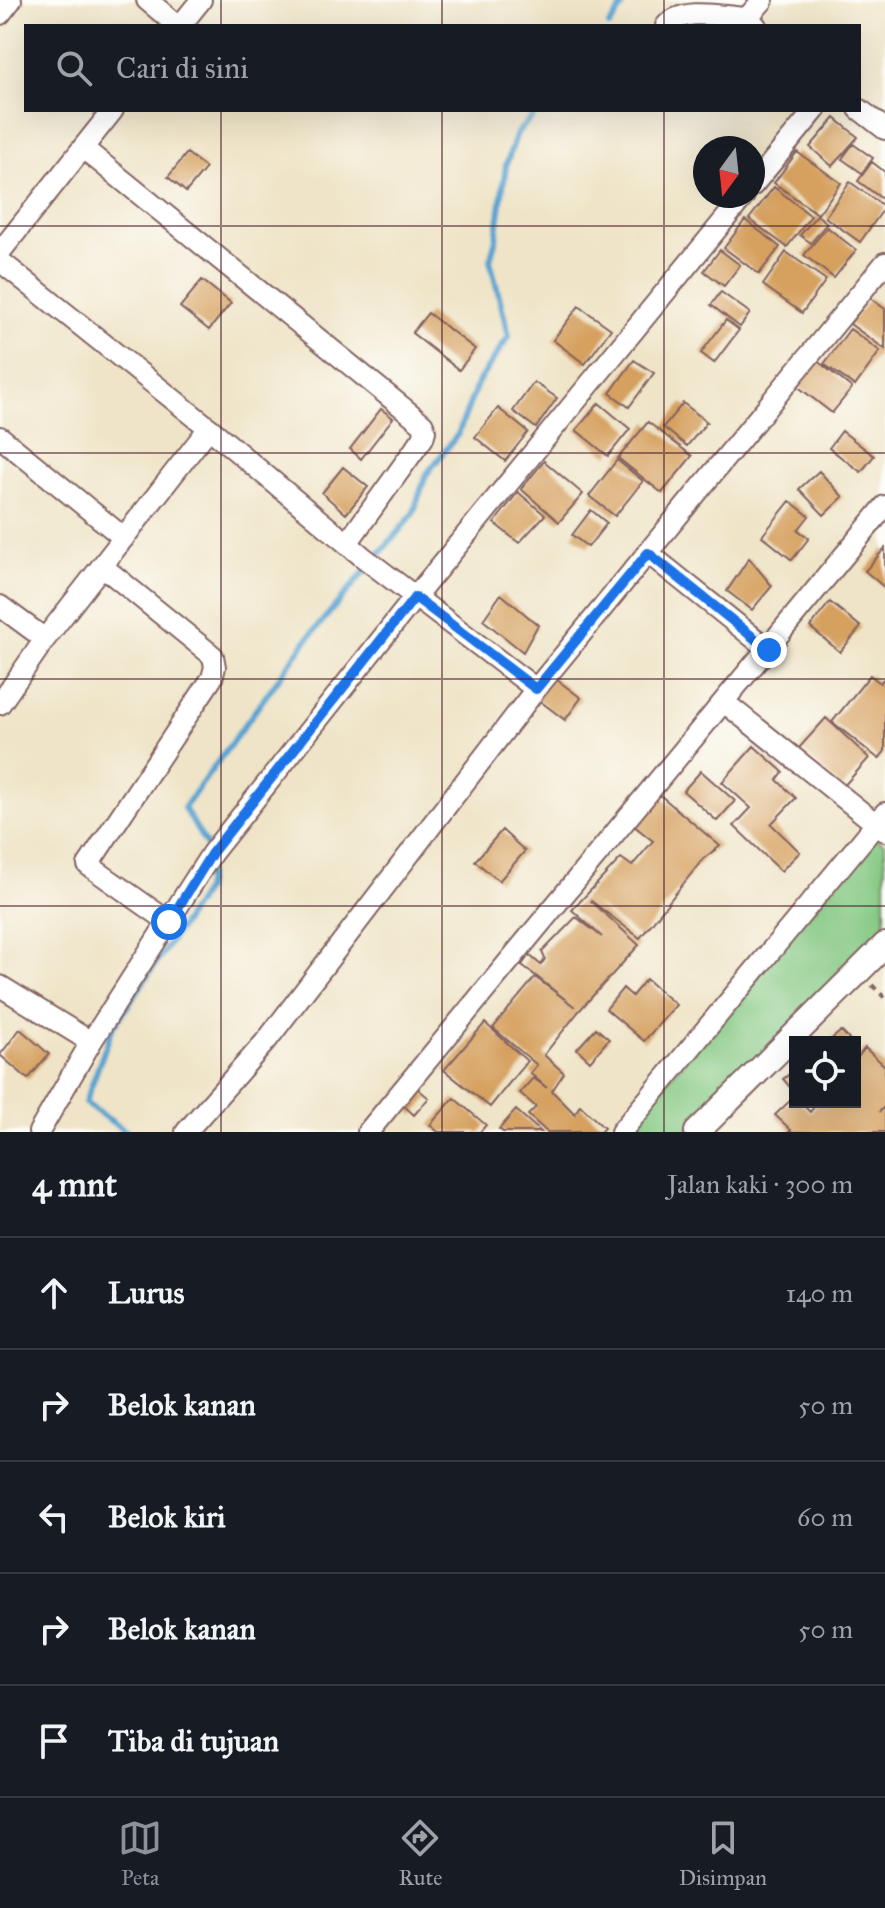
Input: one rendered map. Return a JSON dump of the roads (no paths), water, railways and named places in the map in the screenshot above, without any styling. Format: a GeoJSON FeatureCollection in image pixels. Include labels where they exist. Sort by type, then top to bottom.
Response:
{"type":"FeatureCollection","features":[{"type":"Feature","properties":{"kind":"main road"},"geometry":{"type":"LineString","coordinates":[[697,1132],[885,945]]}},
{"type":"Feature","properties":{"kind":"street"},"geometry":{"type":"LineString","coordinates":[[0,14],[11,0]]}},
{"type":"Feature","properties":{"kind":"street"},"geometry":{"type":"LineString","coordinates":[[147,0],[177,24]]}},
{"type":"Feature","properties":{"kind":"street"},"geometry":{"type":"LineString","coordinates":[[181,24],[201,0]]}},
{"type":"Feature","properties":{"kind":"street"},"geometry":{"type":"LineString","coordinates":[[669,24],[677,18],[694,14],[752,22],[763,0]]}},
{"type":"Feature","properties":{"kind":"street"},"geometry":{"type":"LineString","coordinates":[[861,111],[885,129]]}},
{"type":"Feature","properties":{"kind":"street"},"geometry":{"type":"LineString","coordinates":[[0,252],[111,112]]}},
{"type":"Feature","properties":{"kind":"street"},"geometry":{"type":"LineString","coordinates":[[765,170],[813,112]]}},
{"type":"Feature","properties":{"kind":"street"},"geometry":{"type":"LineString","coordinates":[[83,148],[423,424],[423,438],[348,542]]}},
{"type":"Feature","properties":{"kind":"street"},"geometry":{"type":"LineString","coordinates":[[39,1132],[91,1042],[212,853],[415,597],[734,208]]}},
{"type":"Feature","properties":{"kind":"street"},"geometry":{"type":"LineString","coordinates":[[0,261],[209,428],[363,557],[536,689]]}},
{"type":"Feature","properties":{"kind":"street"},"geometry":{"type":"LineString","coordinates":[[186,1132],[267,1040],[536,689],[885,263]]}},
{"type":"Feature","properties":{"kind":"street"},"geometry":{"type":"LineString","coordinates":[[0,704],[45,639],[209,428]]}},
{"type":"Feature","properties":{"kind":"street"},"geometry":{"type":"LineString","coordinates":[[0,437],[124,538]]}},
{"type":"Feature","properties":{"kind":"street"},"geometry":{"type":"LineString","coordinates":[[368,1132],[885,506]]}},
{"type":"Feature","properties":{"kind":"street"},"geometry":{"type":"LineString","coordinates":[[648,553],[769,650]]}},
{"type":"Feature","properties":{"kind":"street"},"geometry":{"type":"LineString","coordinates":[[102,566],[213,656],[215,661],[212,678],[88,865],[169,922]]}},
{"type":"Feature","properties":{"kind":"street"},"geometry":{"type":"LineString","coordinates":[[0,606],[45,639]]}},
{"type":"Feature","properties":{"kind":"street"},"geometry":{"type":"LineString","coordinates":[[621,1132],[882,822],[724,702]]}},
{"type":"Feature","properties":{"kind":"street"},"geometry":{"type":"LineString","coordinates":[[0,986],[91,1042]]}},
{"type":"Feature","properties":{"kind":"waterway"},"geometry":{"type":"LineString","coordinates":[[610,24],[627,0]]}},
{"type":"Feature","properties":{"kind":"waterway"},"geometry":{"type":"LineString","coordinates":[[210,851],[184,808],[309,637],[413,514],[426,475],[458,434],[478,382],[509,336],[490,260],[496,239],[506,165],[517,133],[537,112]]}},
{"type":"Feature","properties":{"kind":"waterway"},"geometry":{"type":"LineString","coordinates":[[127,1132],[85,1103],[112,1029],[205,890],[208,873]]}}]}
